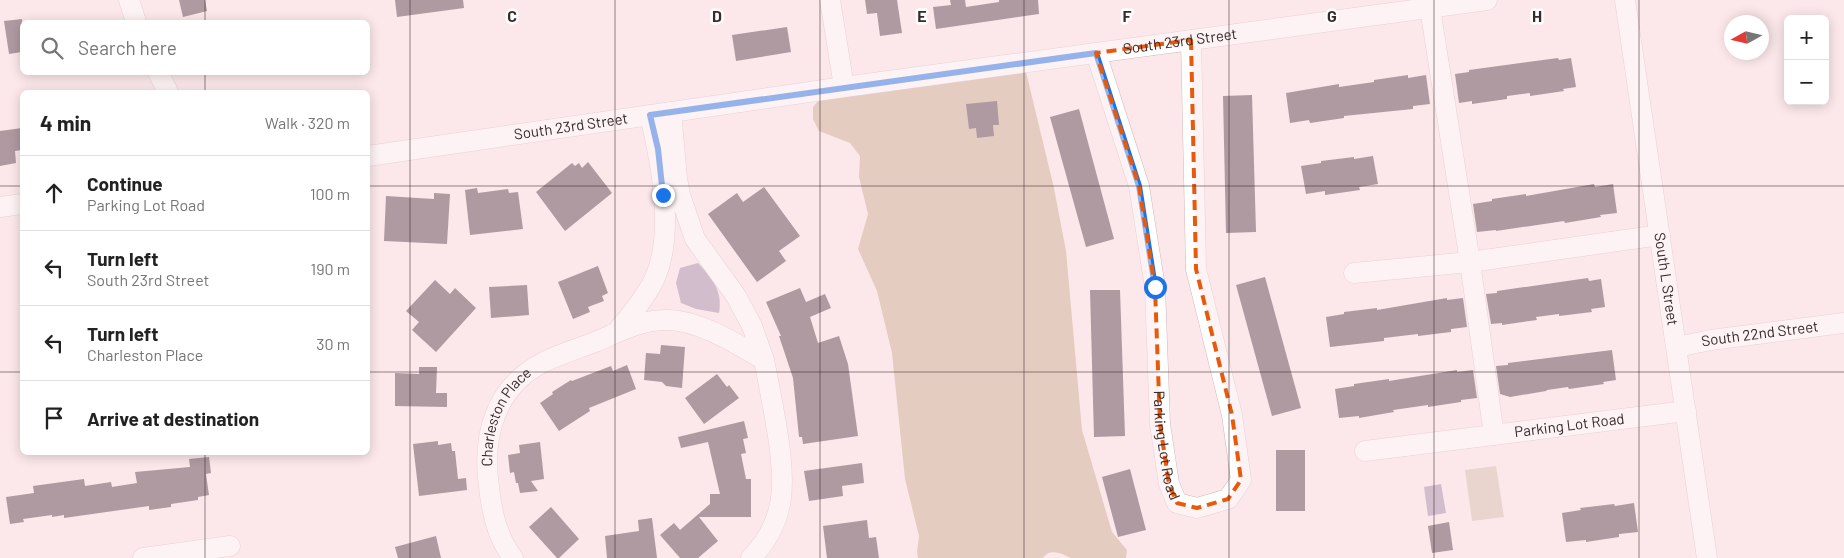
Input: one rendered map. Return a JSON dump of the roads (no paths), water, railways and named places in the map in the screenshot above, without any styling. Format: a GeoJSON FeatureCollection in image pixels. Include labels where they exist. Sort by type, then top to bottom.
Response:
{"type":"FeatureCollection","features":[{"type":"Feature","properties":{"kind":"street"},"geometry":{"type":"LineString","coordinates":[[129,0],[135,20]]}},
{"type":"Feature","properties":{"kind":"street"},"geometry":{"type":"LineString","coordinates":[[830,0],[844,87]]}},
{"type":"Feature","properties":{"kind":"street","name":"South 23rd Street"},"geometry":{"type":"LineString","coordinates":[[370,156],[844,87],[1487,0]]}},
{"type":"Feature","properties":{"kind":"street","name":"South L Street"},"geometry":{"type":"LineString","coordinates":[[1625,0],[1707,558]]}},
{"type":"Feature","properties":{"kind":"street"},"geometry":{"type":"LineString","coordinates":[[1430,8],[1470,262],[1494,435]]}},
{"type":"Feature","properties":{"kind":"street","name":"Parking Lot Road"},"geometry":{"type":"LineString","coordinates":[[1096,53],[1139,186],[1155,287],[1160,424],[1169,484],[1177,504],[1197,508],[1228,499],[1241,480],[1232,415],[1196,269],[1191,40]]}},
{"type":"Feature","properties":{"kind":"street"},"geometry":{"type":"LineString","coordinates":[[160,75],[167,90]]}},
{"type":"Feature","properties":{"kind":"street"},"geometry":{"type":"LineString","coordinates":[[671,112],[676,178],[680,196],[696,239],[736,296],[752,326],[764,360],[773,400],[783,488],[780,509],[772,531],[760,549],[751,558]]}},
{"type":"Feature","properties":{"kind":"street","name":"Charleston Place"},"geometry":{"type":"LineString","coordinates":[[618,330],[640,304],[654,280],[663,253],[666,226],[658,149],[650,115]]}},
{"type":"Feature","properties":{"kind":"street"},"geometry":{"type":"LineString","coordinates":[[0,207],[20,204]]}},
{"type":"Feature","properties":{"kind":"street"},"geometry":{"type":"LineString","coordinates":[[1354,273],[1470,262],[1660,235]]}},
{"type":"Feature","properties":{"kind":"street","name":"Charleston Place"},"geometry":{"type":"LineString","coordinates":[[513,558],[499,535],[492,512],[486,451],[489,432],[496,411],[508,392],[523,376],[540,364],[618,330],[641,322],[668,319],[720,335],[764,360]]}},
{"type":"Feature","properties":{"kind":"street","name":"South 22nd Street"},"geometry":{"type":"LineString","coordinates":[[1677,347],[1712,340],[1844,323]]}},
{"type":"Feature","properties":{"kind":"street","name":"Parking Lot Road"},"geometry":{"type":"LineString","coordinates":[[1365,451],[1686,411]]}},
{"type":"Feature","properties":{"kind":"street"},"geometry":{"type":"LineString","coordinates":[[143,558],[230,546]]}}]}
